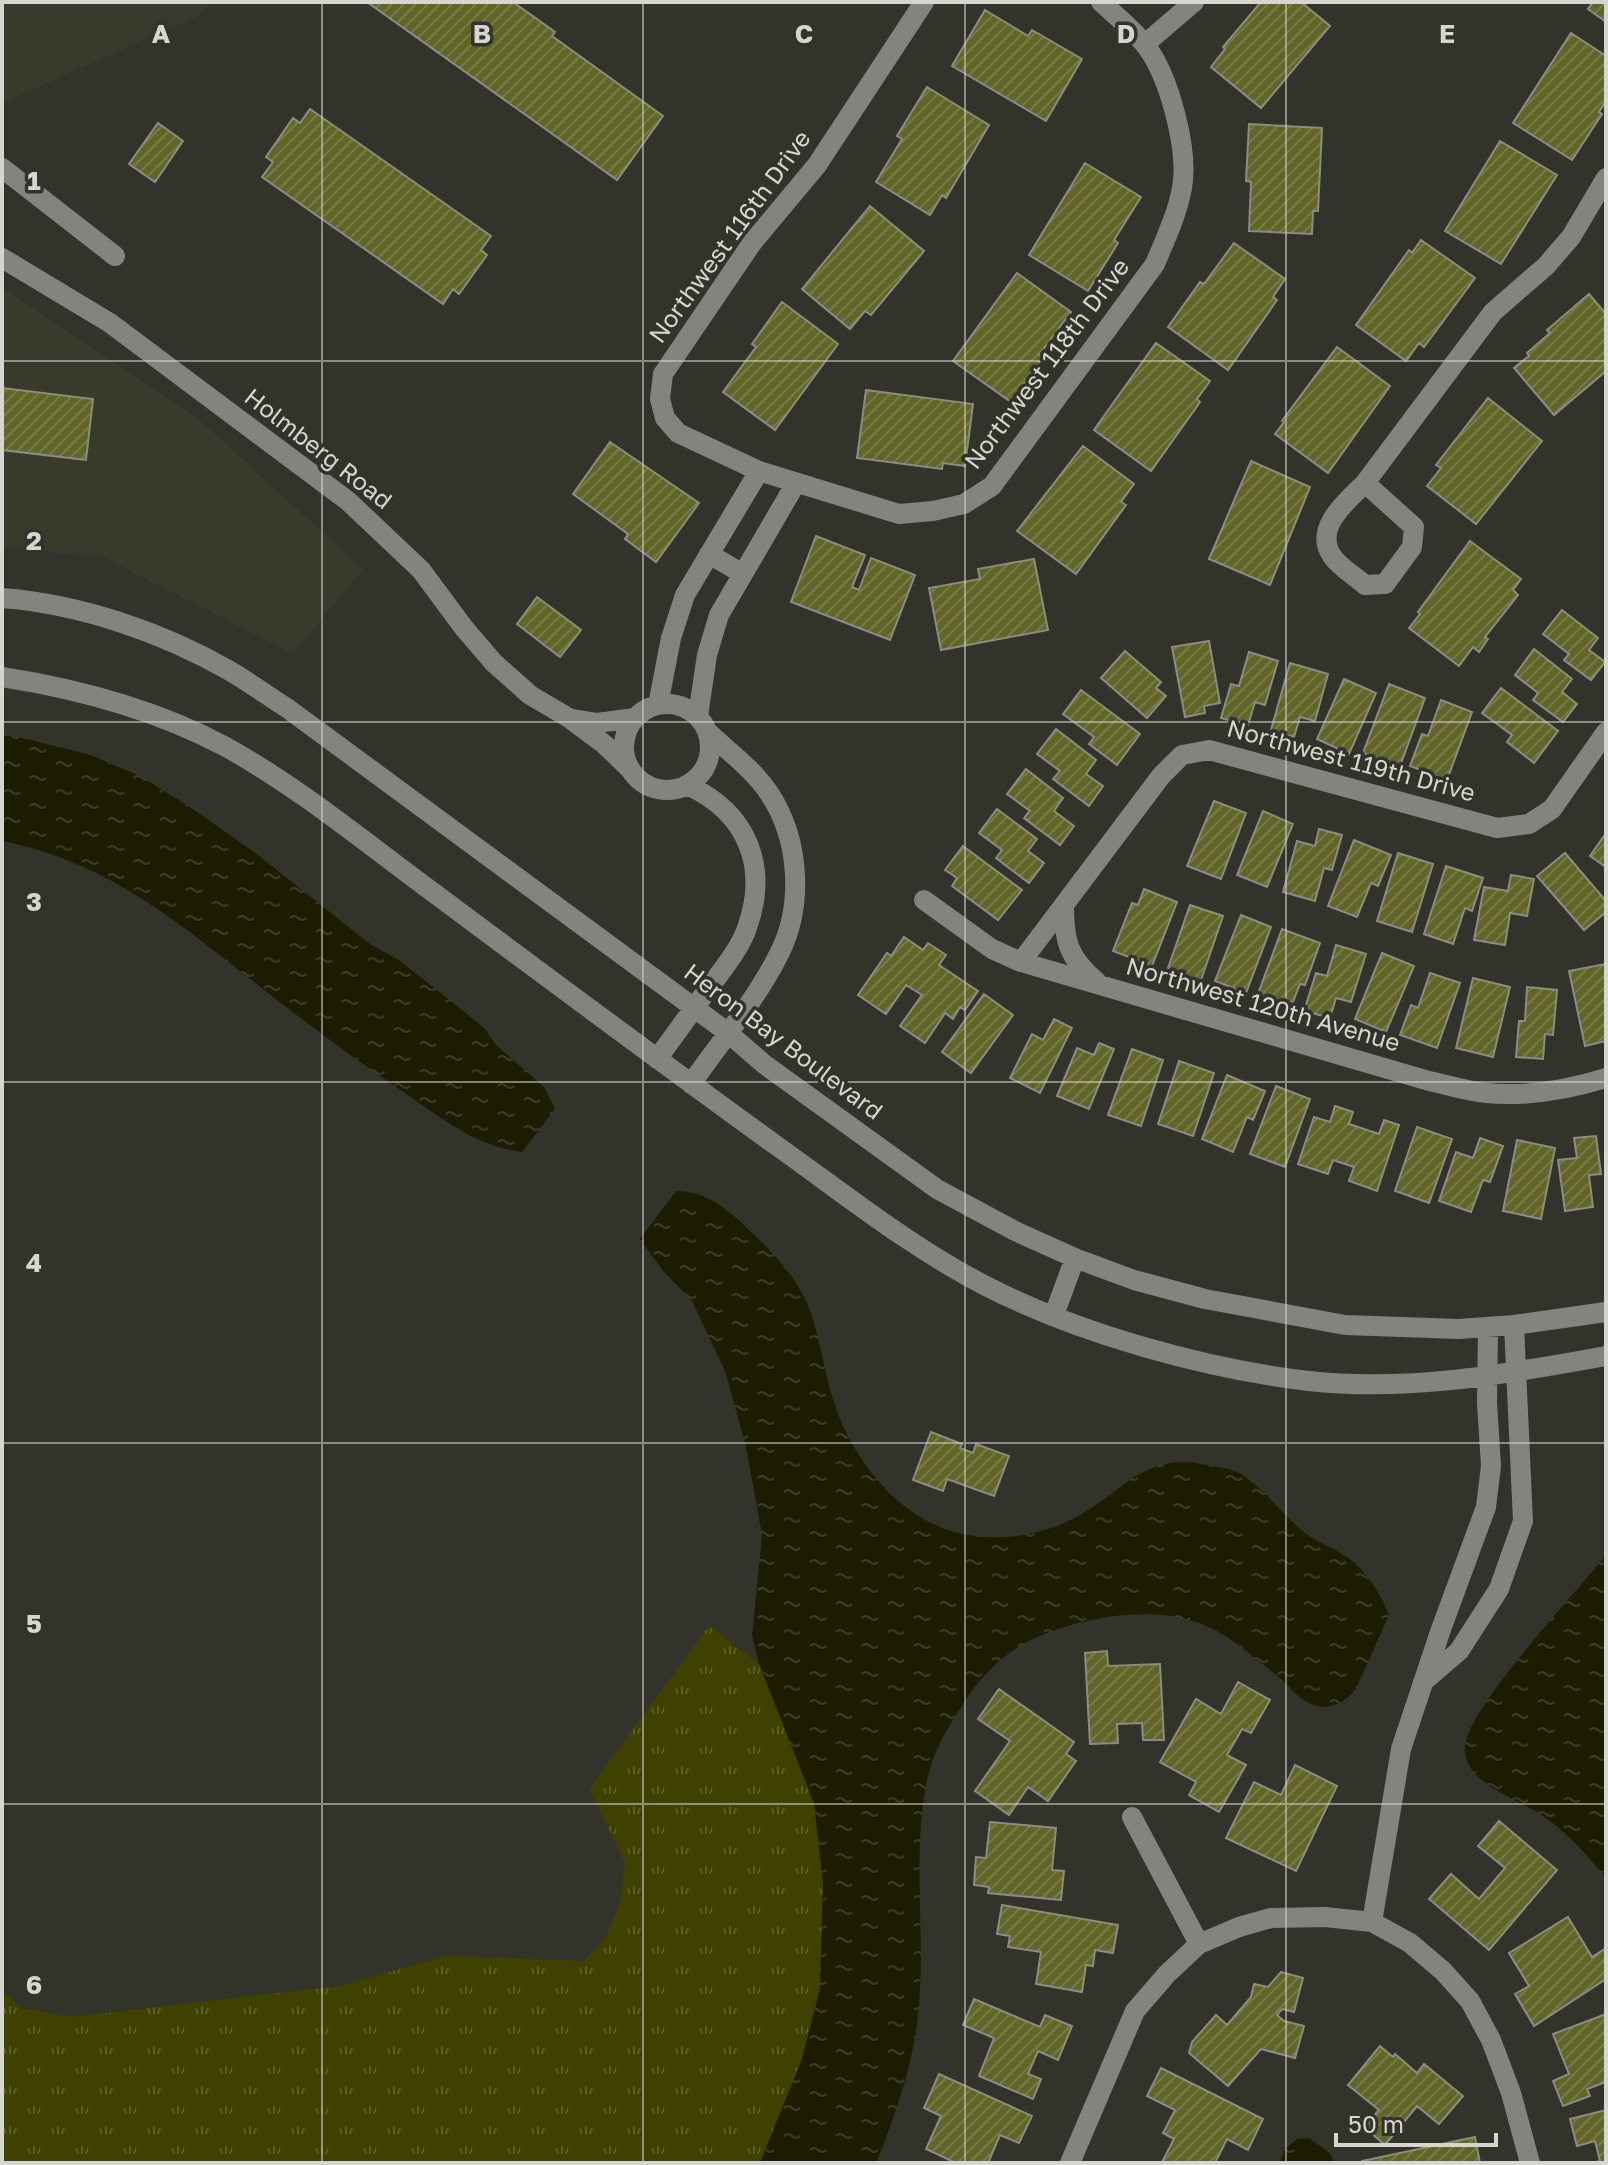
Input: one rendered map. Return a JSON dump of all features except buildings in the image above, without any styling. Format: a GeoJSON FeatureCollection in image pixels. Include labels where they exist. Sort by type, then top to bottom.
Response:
{"type":"FeatureCollection","features":[{"type":"Feature","properties":{"kind":"street","name":"Northwest 116th Drive"},"geometry":{"type":"LineString","coordinates":[[759,471],[678,433],[665,418],[660,399],[663,374],[752,243],[817,165],[924,2]]}},
{"type":"Feature","properties":{"kind":"street"},"geometry":{"type":"LineString","coordinates":[[1101,2],[1145,44],[1194,2]]}},
{"type":"Feature","properties":{"kind":"street","name":"Northwest 118th Drive"},"geometry":{"type":"LineString","coordinates":[[759,471],[899,514],[964,504],[992,486],[1155,264],[1172,224],[1183,185],[1181,147],[1173,105],[1160,67],[1145,44]]}},
{"type":"Feature","properties":{"kind":"street"},"geometry":{"type":"LineString","coordinates":[[2,168],[115,256]]}},
{"type":"Feature","properties":{"kind":"street"},"geometry":{"type":"LineString","coordinates":[[1365,483],[1414,527],[1412,547],[1385,584],[1365,585],[1333,559],[1326,545],[1329,524],[1365,483],[1493,312],[1546,266],[1571,237],[1606,178]]}},
{"type":"Feature","properties":{"kind":"street","name":"Holmberg Road"},"geometry":{"type":"LineString","coordinates":[[2,258],[110,323],[348,501],[421,570],[494,663],[530,695],[604,744],[629,768]]}},
{"type":"Feature","properties":{"kind":"street"},"geometry":{"type":"LineString","coordinates":[[658,705],[671,638],[685,595],[759,471]]}},
{"type":"Feature","properties":{"kind":"street"},"geometry":{"type":"LineString","coordinates":[[691,1084],[759,988],[781,949],[791,917],[795,873],[793,849],[786,825],[769,793],[747,768],[703,725],[686,708],[672,704],[645,710],[635,718],[624,742],[624,755],[629,768],[637,779],[649,787],[662,791],[689,786],[706,769],[710,757],[703,725],[707,655],[719,615],[796,483]]}},
{"type":"Feature","properties":{"kind":"street"},"geometry":{"type":"LineString","coordinates":[[709,554],[743,574]]}},
{"type":"Feature","properties":{"kind":"street","name":"Heron Bay Boulevard"},"geometry":{"type":"LineString","coordinates":[[2,598],[99,616],[164,639],[230,671],[312,727],[937,1189],[1015,1231],[1075,1258],[1134,1280],[1205,1299],[1345,1325],[1459,1329],[1606,1312]]}},
{"type":"Feature","properties":{"kind":"street"},"geometry":{"type":"LineString","coordinates":[[2,677],[100,696],[224,746],[295,790],[691,1084],[911,1242],[989,1288],[1104,1336],[1181,1356],[1311,1381],[1385,1385],[1488,1376],[1606,1356]]}},
{"type":"Feature","properties":{"kind":"street","name":"Holmberg Road"},"geometry":{"type":"LineString","coordinates":[[569,718],[597,723],[635,718]]}},
{"type":"Feature","properties":{"kind":"street","name":"Northwest 119th Drive"},"geometry":{"type":"LineString","coordinates":[[1021,962],[1161,776],[1182,755],[1209,750],[1497,828],[1529,824],[1552,809],[1606,732]]}},
{"type":"Feature","properties":{"kind":"street"},"geometry":{"type":"LineString","coordinates":[[657,1059],[727,964],[747,929],[754,898],[748,841],[733,816],[708,795],[689,786]]}},
{"type":"Feature","properties":{"kind":"street","name":"Northwest 120th Avenue"},"geometry":{"type":"LineString","coordinates":[[924,900],[992,949],[1021,962],[1429,1081],[1484,1093],[1526,1094],[1573,1088],[1606,1078]]}},
{"type":"Feature","properties":{"kind":"street"},"geometry":{"type":"LineString","coordinates":[[1064,906],[1068,949],[1080,969],[1100,985]]}},
{"type":"Feature","properties":{"kind":"street"},"geometry":{"type":"LineString","coordinates":[[1054,1315],[1075,1258]]}},
{"type":"Feature","properties":{"kind":"street"},"geometry":{"type":"LineString","coordinates":[[1423,1682],[1459,1651],[1499,1589],[1523,1521],[1514,1325]]}},
{"type":"Feature","properties":{"kind":"street"},"geometry":{"type":"LineString","coordinates":[[1372,1922],[1401,1749],[1486,1507],[1491,1466],[1487,1403],[1488,1327]]}},
{"type":"Feature","properties":{"kind":"street"},"geometry":{"type":"LineString","coordinates":[[1132,1817],[1199,1944]]}},
{"type":"Feature","properties":{"kind":"street"},"geometry":{"type":"LineString","coordinates":[[1070,2163],[1135,2011],[1167,1974],[1199,1944],[1239,1927],[1271,1918],[1325,1917],[1372,1922],[1410,1943],[1443,1971],[1470,2001],[1491,2040],[1511,2093],[1530,2163]]}},
{"type":"Feature","properties":{"kind":"shaded area"},"geometry":{"type":"Polygon","coordinates":[[[2,2],[211,2],[196,17],[2,103],[2,2]]]}},
{"type":"Feature","properties":{"kind":"shaded area"},"geometry":{"type":"Polygon","coordinates":[[[2,287],[196,417],[363,569],[293,654],[105,558],[2,547],[2,287]]]}},
{"type":"Feature","properties":{"kind":"green space"},"geometry":{"type":"Polygon","coordinates":[[[709,1626],[759,1664],[814,1803],[823,1882],[820,1989],[801,2062],[760,2163],[2,2163],[2,1992],[22,2008],[70,2017],[339,1986],[446,1956],[584,1961],[605,1939],[620,1903],[625,1863],[589,1789],[709,1626]]]}},
{"type":"Feature","properties":{"kind":"water"},"geometry":{"type":"Polygon","coordinates":[[[2,733],[91,755],[140,776],[190,807],[258,855],[370,944],[399,960],[484,1028],[497,1046],[544,1087],[555,1109],[522,1152],[474,1138],[353,1057],[144,900],[78,865],[2,841],[2,733]]]}},
{"type":"Feature","properties":{"kind":"water"},"geometry":{"type":"Polygon","coordinates":[[[676,1191],[705,1197],[721,1206],[753,1234],[788,1272],[808,1305],[833,1399],[849,1437],[872,1474],[920,1517],[954,1532],[1009,1537],[1062,1524],[1152,1468],[1187,1462],[1223,1468],[1246,1477],[1300,1529],[1341,1553],[1361,1569],[1389,1615],[1356,1689],[1343,1701],[1326,1707],[1304,1701],[1281,1679],[1219,1632],[1176,1617],[1112,1616],[1049,1632],[1002,1658],[986,1674],[948,1728],[928,1776],[920,1837],[921,1962],[917,2024],[901,2095],[876,2163],[760,2163],[801,2062],[820,1989],[823,1882],[814,1803],[759,1664],[752,1635],[762,1535],[746,1447],[725,1371],[692,1301],[663,1271],[640,1239],[676,1191]]]}},
{"type":"Feature","properties":{"kind":"water"},"geometry":{"type":"Polygon","coordinates":[[[1606,1555],[1606,1878],[1578,1846],[1554,1825],[1479,1778],[1469,1765],[1465,1745],[1471,1727],[1504,1677],[1606,1555]]]}},
{"type":"Feature","properties":{"kind":"water"},"geometry":{"type":"Polygon","coordinates":[[[1309,2138],[1330,2153],[1334,2163],[1279,2163],[1285,2149],[1297,2139],[1309,2138]]]}}]}
